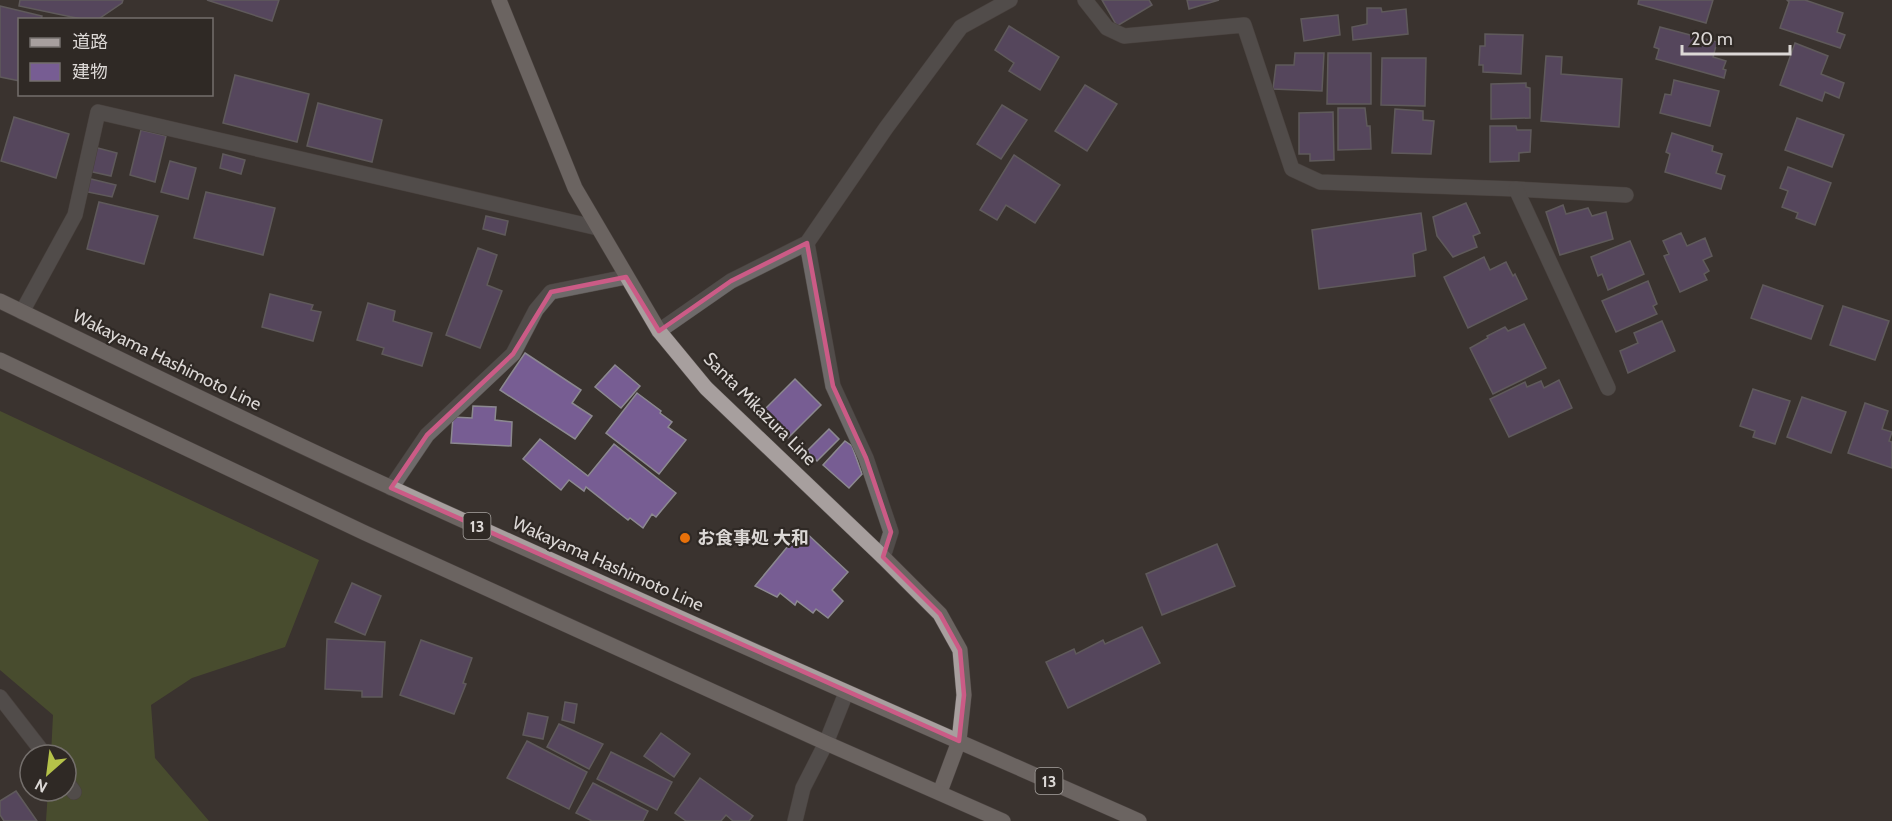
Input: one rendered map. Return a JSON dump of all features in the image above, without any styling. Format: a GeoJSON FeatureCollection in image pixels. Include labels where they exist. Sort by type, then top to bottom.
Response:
{"type":"FeatureCollection","features":[{"type":"Feature","properties":{"kind":"main road","name":"Santa Mikazura Line"},"geometry":{"type":"LineString","coordinates":[[499,0],[575,188],[659,331],[706,388],[940,614],[960,650],[964,695],[958,741],[940,792]]}},
{"type":"Feature","properties":{"kind":"main road","name":"Wakayama Hashimoto Line"},"geometry":{"type":"LineString","coordinates":[[0,301],[169,384],[391,488],[846,693],[1139,821]]}},
{"type":"Feature","properties":{"kind":"main road"},"geometry":{"type":"LineString","coordinates":[[0,360],[376,538],[1003,821]]}},
{"type":"Feature","properties":{"kind":"street"},"geometry":{"type":"LineString","coordinates":[[659,331],[731,281],[807,243],[886,128],[961,27],[1010,0]]}},
{"type":"Feature","properties":{"kind":"street"},"geometry":{"type":"LineString","coordinates":[[1085,0],[1107,28],[1124,36],[1244,25],[1292,169],[1320,182],[1626,195]]}},
{"type":"Feature","properties":{"kind":"street"},"geometry":{"type":"LineString","coordinates":[[22,312],[75,215],[98,112],[598,228]]}},
{"type":"Feature","properties":{"kind":"street"},"geometry":{"type":"LineString","coordinates":[[1515,189],[1608,388]]}},
{"type":"Feature","properties":{"kind":"street"},"geometry":{"type":"LineString","coordinates":[[807,243],[833,386],[866,458],[891,532],[883,557]]}},
{"type":"Feature","properties":{"kind":"street"},"geometry":{"type":"LineString","coordinates":[[391,488],[427,435],[513,354],[536,310],[550,292],[626,277]]}},
{"type":"Feature","properties":{"kind":"street"},"geometry":{"type":"LineString","coordinates":[[795,821],[803,788],[826,743],[846,693]]}},
{"type":"Feature","properties":{"kind":"street"},"geometry":{"type":"LineString","coordinates":[[0,697],[36,743]]}},
{"type":"Feature","properties":{"kind":"highlighted area"},"geometry":{"type":"Polygon","coordinates":[[[807,243],[833,386],[866,458],[891,532],[883,557],[940,614],[960,650],[964,695],[959,741],[391,488],[427,435],[513,354],[551,292],[626,277],[659,331],[731,281],[807,243]]]}},
{"type":"Feature","properties":{"kind":"green space"},"geometry":{"type":"Polygon","coordinates":[[[0,411],[319,560],[285,647],[192,678],[151,705],[155,758],[209,821],[46,821],[47,803],[78,803],[78,743],[52,743],[53,715],[0,670],[0,411]]]}},
{"type":"Feature","properties":{"kind":"building"},"geometry":{"type":"Polygon","coordinates":[[[20,0],[123,0],[100,18],[76,18],[19,6],[20,0]]]}},
{"type":"Feature","properties":{"kind":"building"},"geometry":{"type":"Polygon","coordinates":[[[207,0],[279,0],[272,21],[207,0]]]}},
{"type":"Feature","properties":{"kind":"building"},"geometry":{"type":"Polygon","coordinates":[[[1102,0],[1149,0],[1152,5],[1117,26],[1102,0]]]}},
{"type":"Feature","properties":{"kind":"building"},"geometry":{"type":"Polygon","coordinates":[[[1187,0],[1219,0],[1189,9],[1187,0]]]}},
{"type":"Feature","properties":{"kind":"building"},"geometry":{"type":"Polygon","coordinates":[[[1639,0],[1713,0],[1706,23],[1638,4],[1639,0]]]}},
{"type":"Feature","properties":{"kind":"building"},"geometry":{"type":"Polygon","coordinates":[[[1787,0],[1805,0],[1843,13],[1837,32],[1845,35],[1840,48],[1780,28],[1789,2],[1787,0]]]}},
{"type":"Feature","properties":{"kind":"building"},"geometry":{"type":"Polygon","coordinates":[[[0,6],[42,16],[42,18],[18,18],[18,81],[0,77],[0,6]]]}},
{"type":"Feature","properties":{"kind":"building"},"geometry":{"type":"Polygon","coordinates":[[[1367,8],[1381,8],[1382,12],[1406,9],[1408,34],[1353,40],[1352,27],[1367,24],[1367,8]]]}},
{"type":"Feature","properties":{"kind":"building"},"geometry":{"type":"Polygon","coordinates":[[[1338,15],[1340,35],[1304,41],[1301,19],[1338,15]]]}},
{"type":"Feature","properties":{"kind":"building"},"geometry":{"type":"Polygon","coordinates":[[[1009,26],[1059,57],[1040,90],[1009,71],[1014,63],[995,50],[1009,26]]]}},
{"type":"Feature","properties":{"kind":"building"},"geometry":{"type":"Polygon","coordinates":[[[1660,27],[1717,42],[1713,57],[1726,61],[1723,69],[1726,70],[1724,78],[1656,59],[1659,49],[1654,47],[1660,27]]]}},
{"type":"Feature","properties":{"kind":"building"},"geometry":{"type":"Polygon","coordinates":[[[1485,34],[1523,35],[1521,74],[1483,72],[1483,65],[1479,65],[1480,46],[1485,46],[1485,34]]]}},
{"type":"Feature","properties":{"kind":"building"},"geometry":{"type":"Polygon","coordinates":[[[1795,43],[1828,56],[1821,74],[1844,83],[1839,98],[1825,92],[1822,101],[1780,85],[1795,43]]]}},
{"type":"Feature","properties":{"kind":"building"},"geometry":{"type":"Polygon","coordinates":[[[1295,53],[1324,53],[1322,91],[1273,89],[1276,65],[1294,65],[1295,53]]]}},
{"type":"Feature","properties":{"kind":"building"},"geometry":{"type":"Polygon","coordinates":[[[1328,53],[1371,53],[1371,104],[1327,104],[1328,53]]]}},
{"type":"Feature","properties":{"kind":"building"},"geometry":{"type":"Polygon","coordinates":[[[1546,56],[1562,57],[1561,74],[1622,79],[1619,127],[1541,121],[1546,56]]]}},
{"type":"Feature","properties":{"kind":"building"},"geometry":{"type":"Polygon","coordinates":[[[1382,58],[1426,58],[1425,106],[1381,105],[1382,58]]]}},
{"type":"Feature","properties":{"kind":"building"},"geometry":{"type":"Polygon","coordinates":[[[235,75],[309,94],[297,142],[223,123],[235,75]]]}},
{"type":"Feature","properties":{"kind":"building"},"geometry":{"type":"Polygon","coordinates":[[[1674,80],[1719,91],[1710,126],[1660,113],[1665,94],[1671,95],[1674,80]]]}},
{"type":"Feature","properties":{"kind":"building"},"geometry":{"type":"Polygon","coordinates":[[[1526,83],[1526,87],[1530,88],[1530,118],[1491,119],[1491,84],[1526,83]]]}},
{"type":"Feature","properties":{"kind":"building"},"geometry":{"type":"Polygon","coordinates":[[[1085,85],[1117,104],[1087,151],[1055,131],[1085,85]]]}},
{"type":"Feature","properties":{"kind":"building"},"geometry":{"type":"Polygon","coordinates":[[[318,103],[382,120],[372,162],[307,146],[318,103]]]}},
{"type":"Feature","properties":{"kind":"building"},"geometry":{"type":"Polygon","coordinates":[[[1002,105],[1027,120],[1001,159],[977,144],[1002,105]]]}},
{"type":"Feature","properties":{"kind":"building"},"geometry":{"type":"Polygon","coordinates":[[[1338,108],[1365,108],[1367,126],[1370,126],[1371,149],[1338,150],[1338,108]]]}},
{"type":"Feature","properties":{"kind":"building"},"geometry":{"type":"Polygon","coordinates":[[[1395,109],[1423,111],[1423,120],[1434,121],[1431,154],[1392,153],[1395,109]]]}},
{"type":"Feature","properties":{"kind":"building"},"geometry":{"type":"Polygon","coordinates":[[[1333,112],[1334,160],[1310,161],[1310,154],[1299,154],[1299,113],[1333,112]]]}},
{"type":"Feature","properties":{"kind":"building"},"geometry":{"type":"Polygon","coordinates":[[[14,117],[69,134],[56,178],[1,161],[14,117]]]}},
{"type":"Feature","properties":{"kind":"building"},"geometry":{"type":"Polygon","coordinates":[[[1797,118],[1844,135],[1832,167],[1785,150],[1797,118]]]}},
{"type":"Feature","properties":{"kind":"building"},"geometry":{"type":"Polygon","coordinates":[[[1490,126],[1516,126],[1517,130],[1531,130],[1530,152],[1519,153],[1519,161],[1490,162],[1490,126]]]}},
{"type":"Feature","properties":{"kind":"building"},"geometry":{"type":"Polygon","coordinates":[[[141,130],[166,136],[155,182],[130,175],[141,130]]]}},
{"type":"Feature","properties":{"kind":"building"},"geometry":{"type":"Polygon","coordinates":[[[1672,133],[1713,146],[1712,151],[1722,154],[1716,173],[1725,176],[1721,189],[1665,172],[1670,154],[1666,152],[1672,133]]]}},
{"type":"Feature","properties":{"kind":"building"},"geometry":{"type":"Polygon","coordinates":[[[94,147],[117,153],[111,176],[88,171],[94,147]]]}},
{"type":"Feature","properties":{"kind":"building"},"geometry":{"type":"Polygon","coordinates":[[[223,154],[245,160],[241,174],[220,168],[223,154]]]}},
{"type":"Feature","properties":{"kind":"building"},"geometry":{"type":"Polygon","coordinates":[[[1014,155],[1060,185],[1035,223],[1006,205],[997,220],[980,210],[1014,155]]]}},
{"type":"Feature","properties":{"kind":"building"},"geometry":{"type":"Polygon","coordinates":[[[170,161],[196,168],[188,199],[161,192],[170,161]]]}},
{"type":"Feature","properties":{"kind":"building"},"geometry":{"type":"Polygon","coordinates":[[[1788,167],[1831,183],[1815,225],[1796,218],[1798,213],[1782,207],[1788,191],[1780,188],[1788,167]]]}},
{"type":"Feature","properties":{"kind":"building"},"geometry":{"type":"Polygon","coordinates":[[[87,178],[116,185],[112,197],[83,191],[87,178]]]}},
{"type":"Feature","properties":{"kind":"building"},"geometry":{"type":"Polygon","coordinates":[[[206,192],[275,208],[263,255],[194,238],[206,192]]]}},
{"type":"Feature","properties":{"kind":"building"},"geometry":{"type":"Polygon","coordinates":[[[99,202],[158,216],[144,264],[87,249],[99,202]]]}},
{"type":"Feature","properties":{"kind":"building"},"geometry":{"type":"Polygon","coordinates":[[[1466,203],[1480,233],[1473,236],[1477,247],[1453,257],[1437,236],[1433,217],[1466,203]]]}},
{"type":"Feature","properties":{"kind":"building"},"geometry":{"type":"Polygon","coordinates":[[[1563,205],[1566,214],[1588,208],[1592,216],[1606,212],[1613,239],[1560,255],[1546,212],[1563,205]]]}},
{"type":"Feature","properties":{"kind":"building"},"geometry":{"type":"Polygon","coordinates":[[[1421,213],[1426,250],[1413,254],[1415,276],[1319,289],[1312,230],[1421,213]]]}},
{"type":"Feature","properties":{"kind":"building"},"geometry":{"type":"Polygon","coordinates":[[[486,216],[508,221],[505,235],[483,229],[486,216]]]}},
{"type":"Feature","properties":{"kind":"building"},"geometry":{"type":"Polygon","coordinates":[[[1681,233],[1687,246],[1705,238],[1712,256],[1703,260],[1709,271],[1704,274],[1707,280],[1680,292],[1664,256],[1669,254],[1663,241],[1681,233]]]}},
{"type":"Feature","properties":{"kind":"building"},"geometry":{"type":"Polygon","coordinates":[[[1630,241],[1644,274],[1608,290],[1602,274],[1598,276],[1591,257],[1630,241]]]}},
{"type":"Feature","properties":{"kind":"building"},"geometry":{"type":"Polygon","coordinates":[[[478,248],[497,255],[487,285],[502,291],[480,348],[446,335],[478,248]]]}},
{"type":"Feature","properties":{"kind":"building"},"geometry":{"type":"Polygon","coordinates":[[[1484,257],[1490,270],[1506,262],[1513,276],[1515,274],[1527,299],[1468,328],[1444,277],[1484,257]]]}},
{"type":"Feature","properties":{"kind":"building"},"geometry":{"type":"Polygon","coordinates":[[[1648,281],[1657,304],[1653,306],[1657,314],[1616,332],[1602,301],[1648,281]]]}},
{"type":"Feature","properties":{"kind":"building"},"geometry":{"type":"Polygon","coordinates":[[[1763,285],[1823,306],[1811,339],[1751,318],[1763,285]]]}},
{"type":"Feature","properties":{"kind":"building"},"geometry":{"type":"Polygon","coordinates":[[[270,294],[313,305],[311,310],[321,312],[313,341],[262,327],[270,294]]]}},
{"type":"Feature","properties":{"kind":"building"},"geometry":{"type":"Polygon","coordinates":[[[368,303],[395,311],[393,321],[432,333],[422,366],[382,354],[384,348],[357,340],[368,303]]]}},
{"type":"Feature","properties":{"kind":"building"},"geometry":{"type":"Polygon","coordinates":[[[1843,306],[1889,321],[1875,360],[1830,345],[1843,306]]]}},
{"type":"Feature","properties":{"kind":"building"},"geometry":{"type":"Polygon","coordinates":[[[1662,321],[1675,351],[1628,373],[1620,351],[1638,343],[1634,333],[1662,321]]]}},
{"type":"Feature","properties":{"kind":"building"},"geometry":{"type":"Polygon","coordinates":[[[1524,324],[1546,368],[1493,394],[1470,348],[1505,327],[1508,331],[1524,324]]]}},
{"type":"Feature","properties":{"kind":"building"},"geometry":{"type":"Polygon","coordinates":[[[525,353],[581,390],[572,403],[592,416],[575,439],[500,390],[525,353]]]}},
{"type":"Feature","properties":{"kind":"building"},"geometry":{"type":"Polygon","coordinates":[[[615,365],[640,386],[621,408],[595,387],[615,365]]]}},
{"type":"Feature","properties":{"kind":"building"},"geometry":{"type":"Polygon","coordinates":[[[795,379],[821,405],[788,438],[762,412],[795,379]]]}},
{"type":"Feature","properties":{"kind":"building"},"geometry":{"type":"Polygon","coordinates":[[[1559,380],[1572,408],[1509,437],[1490,399],[1525,382],[1527,387],[1541,381],[1544,388],[1559,380]]]}},
{"type":"Feature","properties":{"kind":"building"},"geometry":{"type":"Polygon","coordinates":[[[1753,389],[1790,401],[1775,444],[1753,437],[1755,431],[1740,426],[1753,389]]]}},
{"type":"Feature","properties":{"kind":"building"},"geometry":{"type":"Polygon","coordinates":[[[637,393],[661,411],[660,413],[672,422],[668,427],[686,440],[659,474],[606,433],[637,393]]]}},
{"type":"Feature","properties":{"kind":"building"},"geometry":{"type":"Polygon","coordinates":[[[1802,397],[1846,412],[1831,453],[1787,437],[1802,397]]]}},
{"type":"Feature","properties":{"kind":"building"},"geometry":{"type":"Polygon","coordinates":[[[1865,403],[1888,411],[1882,429],[1892,432],[1889,441],[1892,442],[1892,468],[1848,453],[1865,403]]]}},
{"type":"Feature","properties":{"kind":"building"},"geometry":{"type":"Polygon","coordinates":[[[473,406],[496,407],[495,420],[512,422],[511,446],[451,443],[453,417],[472,418],[473,406]]]}},
{"type":"Feature","properties":{"kind":"building"},"geometry":{"type":"Polygon","coordinates":[[[829,429],[839,439],[817,461],[807,451],[829,429]]]}},
{"type":"Feature","properties":{"kind":"building"},"geometry":{"type":"Polygon","coordinates":[[[540,439],[588,476],[614,444],[676,493],[656,517],[652,514],[643,528],[630,518],[628,520],[586,487],[584,491],[569,480],[561,490],[523,459],[540,439]]]}},
{"type":"Feature","properties":{"kind":"building"},"geometry":{"type":"Polygon","coordinates":[[[845,441],[852,446],[862,474],[849,488],[823,465],[845,441]]]}},
{"type":"Feature","properties":{"kind":"building"},"geometry":{"type":"Polygon","coordinates":[[[802,529],[848,572],[832,590],[843,601],[828,618],[816,609],[813,613],[797,601],[795,605],[780,593],[777,597],[755,586],[802,529]]]}},
{"type":"Feature","properties":{"kind":"building"},"geometry":{"type":"Polygon","coordinates":[[[1217,544],[1235,586],[1162,615],[1146,574],[1217,544]]]}},
{"type":"Feature","properties":{"kind":"building"},"geometry":{"type":"Polygon","coordinates":[[[352,583],[381,596],[365,635],[335,622],[352,583]]]}},
{"type":"Feature","properties":{"kind":"building"},"geometry":{"type":"Polygon","coordinates":[[[1142,627],[1160,663],[1068,708],[1046,662],[1074,649],[1076,654],[1103,640],[1105,644],[1142,627]]]}},
{"type":"Feature","properties":{"kind":"building"},"geometry":{"type":"Polygon","coordinates":[[[327,639],[385,642],[382,697],[362,697],[362,691],[325,689],[327,639]]]}},
{"type":"Feature","properties":{"kind":"building"},"geometry":{"type":"Polygon","coordinates":[[[421,640],[472,658],[463,683],[466,684],[454,714],[400,695],[421,640]]]}},
{"type":"Feature","properties":{"kind":"building"},"geometry":{"type":"Polygon","coordinates":[[[565,702],[577,704],[574,723],[562,720],[565,702]]]}},
{"type":"Feature","properties":{"kind":"building"},"geometry":{"type":"Polygon","coordinates":[[[528,713],[548,717],[543,739],[523,735],[528,713]]]}},
{"type":"Feature","properties":{"kind":"building"},"geometry":{"type":"Polygon","coordinates":[[[559,724],[603,744],[589,769],[547,747],[559,724]]]}},
{"type":"Feature","properties":{"kind":"building"},"geometry":{"type":"Polygon","coordinates":[[[661,733],[690,754],[674,777],[644,756],[661,733]]]}},
{"type":"Feature","properties":{"kind":"building"},"geometry":{"type":"Polygon","coordinates":[[[527,741],[587,772],[569,809],[507,778],[527,741]]]}},
{"type":"Feature","properties":{"kind":"building"},"geometry":{"type":"Polygon","coordinates":[[[611,752],[672,782],[657,810],[597,779],[611,752]]]}},
{"type":"Feature","properties":{"kind":"building"},"geometry":{"type":"Polygon","coordinates":[[[700,778],[753,816],[749,821],[733,821],[726,815],[721,821],[686,821],[675,813],[700,778]]]}},
{"type":"Feature","properties":{"kind":"building"},"geometry":{"type":"Polygon","coordinates":[[[593,783],[648,811],[643,821],[592,821],[576,813],[593,783]]]}},
{"type":"Feature","properties":{"kind":"building"},"geometry":{"type":"Polygon","coordinates":[[[16,791],[18,803],[24,803],[37,821],[4,821],[0,815],[0,801],[16,791]]]}},
{"type":"Feature","properties":{"kind":"place","name":"お食事処 大和"},"geometry":{"type":"Point","coordinates":[685,538]}}]}
